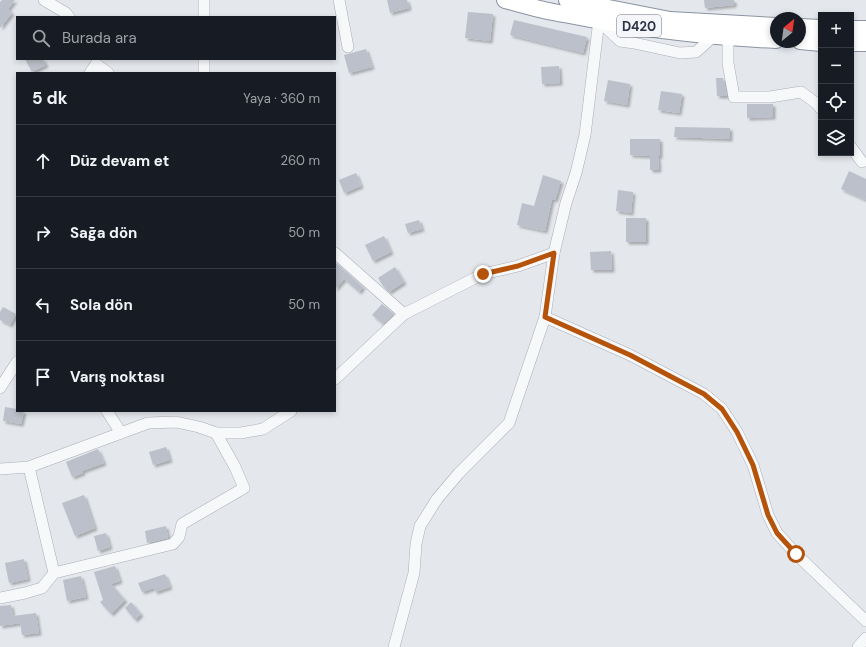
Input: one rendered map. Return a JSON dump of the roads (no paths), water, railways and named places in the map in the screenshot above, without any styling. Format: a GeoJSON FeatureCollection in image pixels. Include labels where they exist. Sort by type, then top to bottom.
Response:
{"type":"FeatureCollection","features":[{"type":"Feature","properties":{"kind":"highway","name":"D420"},"geometry":{"type":"LineString","coordinates":[[505,0],[563,14],[607,10],[670,20],[770,26]]}},
{"type":"Feature","properties":{"kind":"highway","name":"D420"},"geometry":{"type":"LineString","coordinates":[[573,1],[721,37],[770,40]]}},
{"type":"Feature","properties":{"kind":"highway"},"geometry":{"type":"LineString","coordinates":[[806,27],[818,28]]}},
{"type":"Feature","properties":{"kind":"highway"},"geometry":{"type":"LineString","coordinates":[[854,29],[866,29]]}},
{"type":"Feature","properties":{"kind":"highway"},"geometry":{"type":"LineString","coordinates":[[806,42],[818,42]]}},
{"type":"Feature","properties":{"kind":"highway"},"geometry":{"type":"LineString","coordinates":[[854,43],[866,44]]}},
{"type":"Feature","properties":{"kind":"street"},"geometry":{"type":"LineString","coordinates":[[44,0],[66,13],[68,16]]}},
{"type":"Feature","properties":{"kind":"street"},"geometry":{"type":"LineString","coordinates":[[204,0],[204,16]]}},
{"type":"Feature","properties":{"kind":"street"},"geometry":{"type":"LineString","coordinates":[[339,0],[348,47]]}},
{"type":"Feature","properties":{"kind":"street"},"geometry":{"type":"LineString","coordinates":[[607,10],[620,41],[634,42],[680,53],[696,52],[721,37],[728,63],[734,97],[770,97],[801,92],[818,105]]}},
{"type":"Feature","properties":{"kind":"street"},"geometry":{"type":"LineString","coordinates":[[394,647],[414,573],[416,544],[420,526],[436,499],[459,473],[509,423],[545,317],[554,253],[585,135],[607,10]]}},
{"type":"Feature","properties":{"kind":"street"},"geometry":{"type":"LineString","coordinates":[[204,60],[204,72]]}},
{"type":"Feature","properties":{"kind":"street"},"geometry":{"type":"LineString","coordinates":[[93,65],[106,72]]}},
{"type":"Feature","properties":{"kind":"street"},"geometry":{"type":"LineString","coordinates":[[854,151],[862,162]]}},
{"type":"Feature","properties":{"kind":"street"},"geometry":{"type":"LineString","coordinates":[[336,378],[404,314],[483,274],[518,266],[554,253]]}},
{"type":"Feature","properties":{"kind":"street"},"geometry":{"type":"LineString","coordinates":[[336,254],[404,314]]}},
{"type":"Feature","properties":{"kind":"street"},"geometry":{"type":"LineString","coordinates":[[545,317],[630,355],[704,394],[722,409],[737,432],[753,465],[768,515],[777,533],[796,554],[866,621]]}},
{"type":"Feature","properties":{"kind":"street"},"geometry":{"type":"LineString","coordinates":[[0,388],[16,364]]}},
{"type":"Feature","properties":{"kind":"street"},"geometry":{"type":"LineString","coordinates":[[108,412],[121,433]]}},
{"type":"Feature","properties":{"kind":"street"},"geometry":{"type":"LineString","coordinates":[[0,469],[29,467],[148,423],[176,422],[199,427],[216,433],[241,433],[263,429],[289,412]]}},
{"type":"Feature","properties":{"kind":"street"},"geometry":{"type":"LineString","coordinates":[[0,598],[25,594],[42,588],[54,573],[173,544],[179,537],[182,524],[244,488],[235,467],[216,433]]}},
{"type":"Feature","properties":{"kind":"street"},"geometry":{"type":"LineString","coordinates":[[29,467],[54,573]]}},
{"type":"Feature","properties":{"kind":"street"},"geometry":{"type":"LineString","coordinates":[[858,647],[866,638]]}}]}
